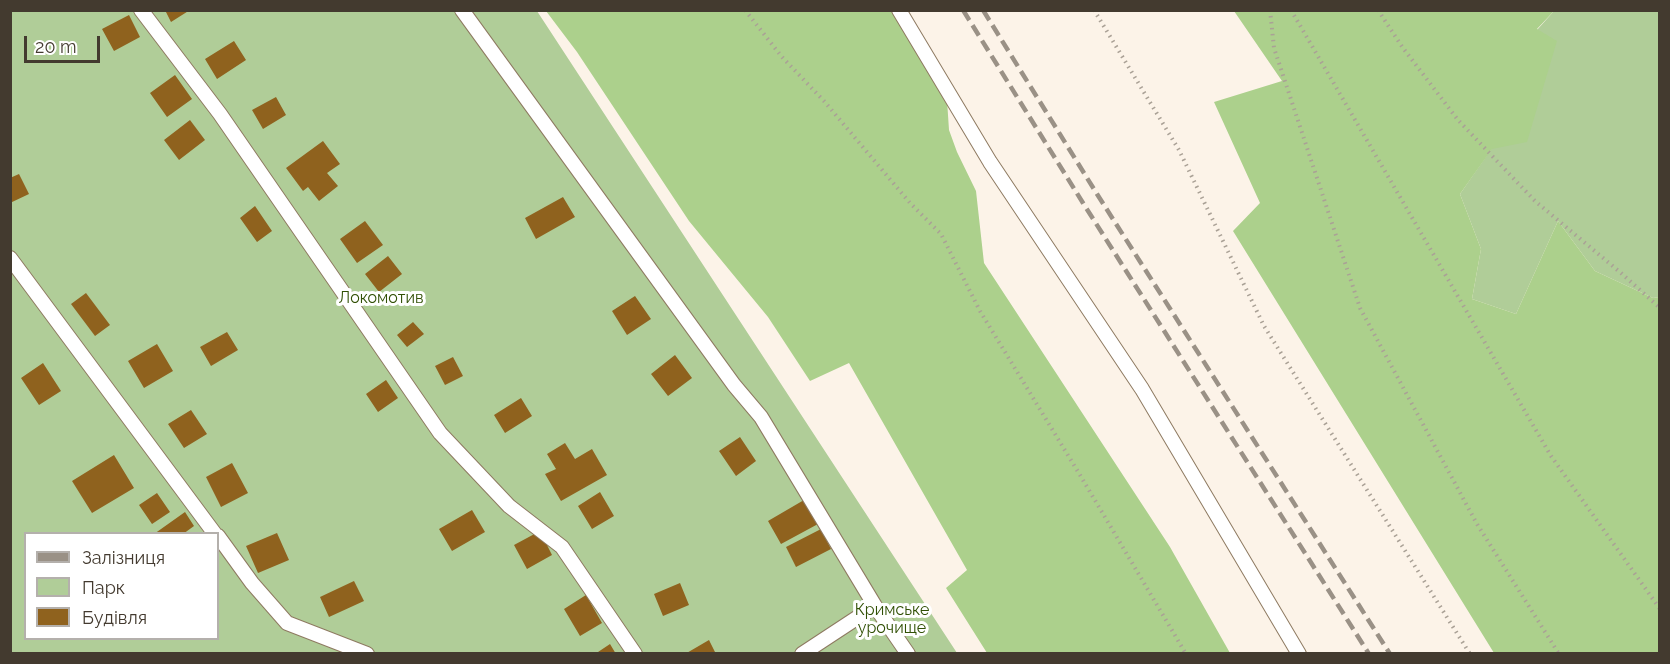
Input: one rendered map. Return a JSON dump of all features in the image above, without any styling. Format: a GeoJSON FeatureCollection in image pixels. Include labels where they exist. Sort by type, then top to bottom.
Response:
{"type":"FeatureCollection","features":[{"type":"Feature","properties":{"kind":"lane"},"geometry":{"type":"LineString","coordinates":[[141,10],[220,114],[440,433],[509,506],[562,547],[635,654]]}},
{"type":"Feature","properties":{"kind":"lane"},"geometry":{"type":"LineString","coordinates":[[462,10],[734,385],[761,417],[875,606],[908,654]]}},
{"type":"Feature","properties":{"kind":"lane"},"geometry":{"type":"LineString","coordinates":[[899,10],[990,162],[1142,389],[1299,654]]}},
{"type":"Feature","properties":{"kind":"lane"},"geometry":{"type":"LineString","coordinates":[[10,258],[214,532]]}},
{"type":"Feature","properties":{"kind":"lane"},"geometry":{"type":"LineString","coordinates":[[219,539],[252,583],[287,623],[368,654]]}},
{"type":"Feature","properties":{"kind":"lane"},"geometry":{"type":"LineString","coordinates":[[802,654],[875,606]]}},
{"type":"Feature","properties":{"kind":"path"},"geometry":{"type":"LineString","coordinates":[[746,10],[782,57],[824,101],[910,203],[941,234],[980,311],[1186,654]]}},
{"type":"Feature","properties":{"kind":"path"},"geometry":{"type":"LineString","coordinates":[[1095,10],[1179,150],[1264,326],[1470,654]]}},
{"type":"Feature","properties":{"kind":"path"},"geometry":{"type":"LineString","coordinates":[[1270,10],[1275,48],[1360,308],[1477,524],[1559,654]]}},
{"type":"Feature","properties":{"kind":"path"},"geometry":{"type":"LineString","coordinates":[[1291,10],[1551,456],[1659,609]]}},
{"type":"Feature","properties":{"kind":"path"},"geometry":{"type":"LineString","coordinates":[[1378,10],[1403,48],[1458,120],[1535,201],[1659,308]]}},
{"type":"Feature","properties":{"kind":"green space","name":"Локомотив"},"geometry":{"type":"Polygon","coordinates":[[[10,11],[537,11],[957,653],[11,653],[10,11]]]}},
{"type":"Feature","properties":{"kind":"green space"},"geometry":{"type":"Polygon","coordinates":[[[546,11],[891,11],[947,100],[949,130],[976,191],[984,263],[1170,547],[1230,653],[987,653],[946,588],[967,570],[849,363],[810,381],[768,317],[689,221],[577,52],[546,11]]]}},
{"type":"Feature","properties":{"kind":"green space"},"geometry":{"type":"Polygon","coordinates":[[[1234,11],[1554,11],[1537,29],[1557,41],[1527,142],[1492,149],[1460,194],[1481,249],[1472,299],[1516,314],[1558,221],[1595,271],[1653,298],[1659,297],[1659,653],[1494,653],[1233,231],[1260,203],[1214,102],[1282,81],[1234,11]]]}},
{"type":"Feature","properties":{"kind":"green space"},"geometry":{"type":"Polygon","coordinates":[[[1554,11],[1659,11],[1659,297],[1653,298],[1595,271],[1558,221],[1516,314],[1472,299],[1481,249],[1460,194],[1492,148],[1537,30],[1554,11]]]}},
{"type":"Feature","properties":{"kind":"building"},"geometry":{"type":"Polygon","coordinates":[[[165,10],[190,10],[171,22],[165,10]]]}},
{"type":"Feature","properties":{"kind":"building"},"geometry":{"type":"Polygon","coordinates":[[[129,15],[140,37],[114,51],[102,29],[129,15]]]}},
{"type":"Feature","properties":{"kind":"building"},"geometry":{"type":"Polygon","coordinates":[[[234,41],[246,60],[217,79],[205,59],[234,41]]]}},
{"type":"Feature","properties":{"kind":"building"},"geometry":{"type":"Polygon","coordinates":[[[175,75],[192,99],[167,117],[150,93],[175,75]]]}},
{"type":"Feature","properties":{"kind":"building"},"geometry":{"type":"Polygon","coordinates":[[[276,97],[286,115],[263,129],[252,110],[276,97]]]}},
{"type":"Feature","properties":{"kind":"building"},"geometry":{"type":"Polygon","coordinates":[[[190,120],[205,140],[179,160],[164,140],[190,120]]]}},
{"type":"Feature","properties":{"kind":"building"},"geometry":{"type":"Polygon","coordinates":[[[323,141],[340,164],[327,173],[338,186],[319,201],[308,187],[303,191],[286,168],[323,141]]]}},
{"type":"Feature","properties":{"kind":"building"},"geometry":{"type":"Polygon","coordinates":[[[19,174],[29,194],[10,203],[10,178],[19,174]]]}},
{"type":"Feature","properties":{"kind":"building"},"geometry":{"type":"Polygon","coordinates":[[[563,197],[575,217],[536,239],[525,218],[563,197]]]}},
{"type":"Feature","properties":{"kind":"building"},"geometry":{"type":"Polygon","coordinates":[[[255,206],[272,231],[257,242],[240,218],[255,206]]]}},
{"type":"Feature","properties":{"kind":"building"},"geometry":{"type":"Polygon","coordinates":[[[365,221],[383,245],[357,263],[340,239],[365,221]]]}},
{"type":"Feature","properties":{"kind":"building"},"geometry":{"type":"Polygon","coordinates":[[[388,256],[402,274],[379,292],[365,274],[388,256]]]}},
{"type":"Feature","properties":{"kind":"building"},"geometry":{"type":"Polygon","coordinates":[[[86,293],[110,325],[95,336],[71,304],[86,293]]]}},
{"type":"Feature","properties":{"kind":"building"},"geometry":{"type":"Polygon","coordinates":[[[635,296],[651,319],[627,335],[612,311],[635,296]]]}},
{"type":"Feature","properties":{"kind":"building"},"geometry":{"type":"Polygon","coordinates":[[[413,322],[424,334],[407,347],[397,335],[413,322]]]}},
{"type":"Feature","properties":{"kind":"building"},"geometry":{"type":"Polygon","coordinates":[[[227,332],[238,350],[211,366],[200,347],[227,332]]]}},
{"type":"Feature","properties":{"kind":"building"},"geometry":{"type":"Polygon","coordinates":[[[157,344],[173,371],[144,388],[128,361],[157,344]]]}},
{"type":"Feature","properties":{"kind":"building"},"geometry":{"type":"Polygon","coordinates":[[[675,355],[692,378],[668,396],[651,374],[675,355]]]}},
{"type":"Feature","properties":{"kind":"building"},"geometry":{"type":"Polygon","coordinates":[[[453,357],[463,376],[445,385],[435,366],[453,357]]]}},
{"type":"Feature","properties":{"kind":"building"},"geometry":{"type":"Polygon","coordinates":[[[43,363],[61,391],[39,405],[21,378],[43,363]]]}},
{"type":"Feature","properties":{"kind":"building"},"geometry":{"type":"Polygon","coordinates":[[[386,380],[398,398],[378,412],[366,394],[386,380]]]}},
{"type":"Feature","properties":{"kind":"building"},"geometry":{"type":"Polygon","coordinates":[[[521,398],[532,416],[505,433],[494,415],[521,398]]]}},
{"type":"Feature","properties":{"kind":"building"},"geometry":{"type":"Polygon","coordinates":[[[191,410],[207,434],[184,448],[168,424],[191,410]]]}},
{"type":"Feature","properties":{"kind":"building"},"geometry":{"type":"Polygon","coordinates":[[[740,437],[756,461],[736,476],[719,451],[740,437]]]}},
{"type":"Feature","properties":{"kind":"building"},"geometry":{"type":"Polygon","coordinates":[[[565,443],[575,459],[592,449],[607,475],[561,501],[545,474],[556,469],[547,454],[565,443]]]}},
{"type":"Feature","properties":{"kind":"building"},"geometry":{"type":"Polygon","coordinates":[[[114,455],[134,488],[92,513],[72,481],[114,455]]]}},
{"type":"Feature","properties":{"kind":"building"},"geometry":{"type":"Polygon","coordinates":[[[232,463],[248,493],[221,507],[206,477],[232,463]]]}},
{"type":"Feature","properties":{"kind":"building"},"geometry":{"type":"Polygon","coordinates":[[[600,492],[614,516],[592,529],[578,506],[600,492]]]}},
{"type":"Feature","properties":{"kind":"building"},"geometry":{"type":"Polygon","coordinates":[[[157,493],[170,512],[152,524],[139,505],[157,493]]]}},
{"type":"Feature","properties":{"kind":"building"},"geometry":{"type":"Polygon","coordinates":[[[804,500],[818,524],[781,544],[768,521],[804,500]]]}},
{"type":"Feature","properties":{"kind":"building"},"geometry":{"type":"Polygon","coordinates":[[[472,510],[485,532],[452,551],[439,529],[472,510]]]}},
{"type":"Feature","properties":{"kind":"building"},"geometry":{"type":"Polygon","coordinates":[[[185,512],[194,526],[186,532],[157,532],[185,512]]]}},
{"type":"Feature","properties":{"kind":"building"},"geometry":{"type":"Polygon","coordinates":[[[821,529],[831,549],[796,567],[786,547],[821,529]]]}},
{"type":"Feature","properties":{"kind":"building"},"geometry":{"type":"Polygon","coordinates":[[[540,531],[552,555],[527,569],[514,545],[540,531]]]}},
{"type":"Feature","properties":{"kind":"building"},"geometry":{"type":"Polygon","coordinates":[[[277,533],[289,560],[258,573],[246,546],[277,533]]]}},
{"type":"Feature","properties":{"kind":"building"},"geometry":{"type":"Polygon","coordinates":[[[354,581],[364,601],[329,617],[320,597],[354,581]]]}},
{"type":"Feature","properties":{"kind":"building"},"geometry":{"type":"Polygon","coordinates":[[[680,583],[689,605],[663,616],[654,594],[680,583]]]}},
{"type":"Feature","properties":{"kind":"building"},"geometry":{"type":"Polygon","coordinates":[[[586,595],[602,623],[580,636],[564,609],[586,595]]]}},
{"type":"Feature","properties":{"kind":"building"},"geometry":{"type":"Polygon","coordinates":[[[709,640],[716,654],[685,654],[709,640]]]}},
{"type":"Feature","properties":{"kind":"building"},"geometry":{"type":"Polygon","coordinates":[[[610,644],[616,654],[595,654],[610,644]]]}},
{"type":"Feature","properties":{"kind":"railway"},"geometry":{"type":"LineString","coordinates":[[963,10],[1369,654]]}},
{"type":"Feature","properties":{"kind":"railway"},"geometry":{"type":"LineString","coordinates":[[983,10],[1097,194],[1390,654]]}},
{"type":"Feature","properties":{"kind":"park label","name":"Кримське урочище"},"geometry":{"type":"Point","coordinates":[892,619]}}]}
